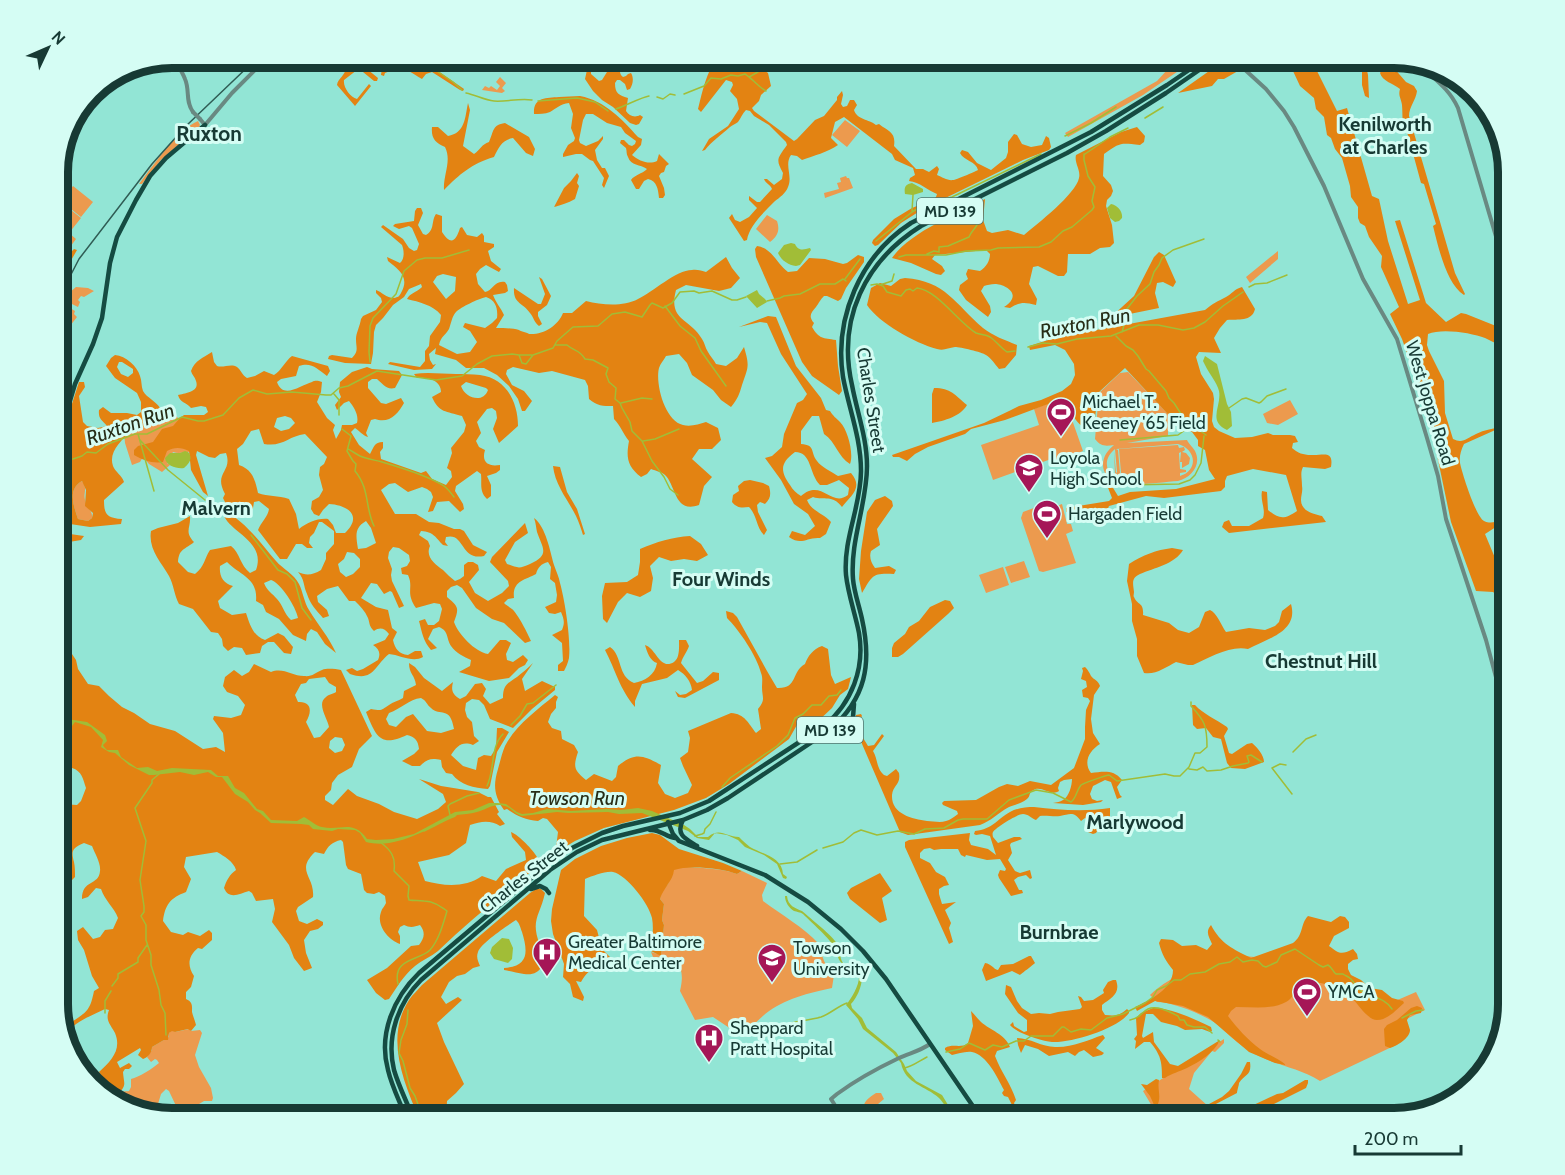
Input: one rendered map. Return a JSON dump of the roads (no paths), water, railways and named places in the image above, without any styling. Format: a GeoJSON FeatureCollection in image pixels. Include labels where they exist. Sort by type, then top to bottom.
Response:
{"type":"FeatureCollection","features":[{"type":"Feature","properties":{"kind":"main road","name":"Charles Street"},"geometry":{"type":"LineString","coordinates":[[402,1108],[387,1070],[385,1048],[392,1012],[408,985],[452,944],[547,865],[581,842],[611,830],[686,811],[709,801],[820,729],[835,716],[851,694],[856,679],[860,643],[846,564],[847,544],[860,482],[860,446],[843,376],[842,328],[857,284],[878,253],[908,225],[1091,132],[1192,68]]}},
{"type":"Feature","properties":{"kind":"main road","name":"Charles Street"},"geometry":{"type":"LineString","coordinates":[[409,1108],[394,1069],[392,1053],[394,1026],[409,993],[421,980],[557,865],[585,847],[610,837],[683,820],[707,810],[825,734],[840,721],[854,702],[867,661],[866,638],[852,570],[855,541],[867,483],[867,463],[862,428],[849,372],[848,341],[854,308],[868,278],[883,257],[904,237],[921,226],[1083,144],[1202,68]]}},
{"type":"Feature","properties":{"kind":"main road"},"geometry":{"type":"LineString","coordinates":[[68,422],[69,404],[75,384],[102,318],[117,237],[150,176],[166,158],[205,124]]}},
{"type":"Feature","properties":{"kind":"main road"},"geometry":{"type":"LineString","coordinates":[[851,694],[867,661],[864,656],[860,627],[855,619]]}},
{"type":"Feature","properties":{"kind":"main road"},"geometry":{"type":"LineString","coordinates":[[667,817],[670,830],[685,844],[765,875],[824,914],[847,935],[892,987],[974,1108]]}},
{"type":"Feature","properties":{"kind":"main road"},"geometry":{"type":"LineString","coordinates":[[683,820],[679,829],[681,834],[704,851]]}},
{"type":"Feature","properties":{"kind":"main road"},"geometry":{"type":"LineString","coordinates":[[641,830],[657,830],[676,838]]}},
{"type":"Feature","properties":{"kind":"main road"},"geometry":{"type":"LineString","coordinates":[[526,891],[540,886],[549,893]]}},
{"type":"Feature","properties":{"kind":"street"},"geometry":{"type":"LineString","coordinates":[[180,68],[186,79],[190,108],[205,124],[257,68]]}},
{"type":"Feature","properties":{"kind":"street","name":"West Joppa Road"},"geometry":{"type":"LineString","coordinates":[[1244,68],[1272,96],[1294,126],[1317,170],[1369,291],[1397,339],[1438,476],[1446,519],[1486,640],[1498,685]]}},
{"type":"Feature","properties":{"kind":"street"},"geometry":{"type":"LineString","coordinates":[[1429,74],[1449,93],[1458,108],[1498,243]]}},
{"type":"Feature","properties":{"kind":"street"},"geometry":{"type":"LineString","coordinates":[[837,1108],[831,1099],[847,1087],[900,1057],[918,1052],[930,1044]]}},
{"type":"Feature","properties":{"kind":"waterway"},"geometry":{"type":"LineString","coordinates":[[432,68],[462,90]]}},
{"type":"Feature","properties":{"kind":"waterway"},"geometry":{"type":"LineString","coordinates":[[749,77],[761,68]]}},
{"type":"Feature","properties":{"kind":"waterway"},"geometry":{"type":"LineString","coordinates":[[684,94],[704,86],[711,78],[721,79],[731,75],[745,74],[766,91]]}},
{"type":"Feature","properties":{"kind":"waterway"},"geometry":{"type":"LineString","coordinates":[[466,93],[494,101],[532,100]]}},
{"type":"Feature","properties":{"kind":"waterway"},"geometry":{"type":"LineString","coordinates":[[657,97],[663,99],[670,94],[675,95]]}},
{"type":"Feature","properties":{"kind":"waterway"},"geometry":{"type":"LineString","coordinates":[[616,109],[649,96]]}},
{"type":"Feature","properties":{"kind":"waterway"},"geometry":{"type":"LineString","coordinates":[[538,101],[577,98],[595,102],[608,111]]}},
{"type":"Feature","properties":{"kind":"waterway"},"geometry":{"type":"LineString","coordinates":[[1065,136],[1116,107]]}},
{"type":"Feature","properties":{"kind":"waterway"},"geometry":{"type":"LineString","coordinates":[[1145,118],[1163,107]]}},
{"type":"Feature","properties":{"kind":"waterway"},"geometry":{"type":"LineString","coordinates":[[1085,154],[1128,128]]}},
{"type":"Feature","properties":{"kind":"waterway"},"geometry":{"type":"LineString","coordinates":[[876,241],[924,205],[952,197],[1041,154]]}},
{"type":"Feature","properties":{"kind":"waterway"},"geometry":{"type":"LineString","coordinates":[[899,257],[946,255],[998,248],[1039,247],[1051,242],[1094,207],[1092,201],[1095,187],[1088,176],[1084,154]]}},
{"type":"Feature","properties":{"kind":"waterway"},"geometry":{"type":"LineString","coordinates":[[912,211],[913,195]]}},
{"type":"Feature","properties":{"kind":"waterway"},"geometry":{"type":"LineString","coordinates":[[927,254],[934,251],[939,252],[939,247],[948,246],[969,237],[977,225],[981,206]]}},
{"type":"Feature","properties":{"kind":"waterway"},"geometry":{"type":"LineString","coordinates":[[1123,314],[1150,284],[1162,258],[1173,250],[1204,239]]}},
{"type":"Feature","properties":{"kind":"waterway"},"geometry":{"type":"LineString","coordinates":[[370,362],[370,326],[373,318],[396,294],[404,271],[417,260],[442,258],[469,250]]}},
{"type":"Feature","properties":{"kind":"waterway"},"geometry":{"type":"LineString","coordinates":[[845,279],[860,259]]}},
{"type":"Feature","properties":{"kind":"waterway"},"geometry":{"type":"LineString","coordinates":[[880,285],[892,281],[894,274]]}},
{"type":"Feature","properties":{"kind":"waterway","name":"Ruxton Run"},"geometry":{"type":"LineString","coordinates":[[1249,287],[1287,275]]}},
{"type":"Feature","properties":{"kind":"waterway","name":"Ruxton Run"},"geometry":{"type":"LineString","coordinates":[[767,301],[800,294],[820,284],[835,284],[843,279],[846,281]]}},
{"type":"Feature","properties":{"kind":"waterway","name":"Ruxton Run"},"geometry":{"type":"LineString","coordinates":[[871,285],[883,286],[887,292],[901,296],[906,290],[913,291],[917,288],[925,290],[940,300],[976,333],[990,337],[1007,352],[1015,351]]}},
{"type":"Feature","properties":{"kind":"waterway","name":"Ruxton Run"},"geometry":{"type":"LineString","coordinates":[[73,459],[87,452],[96,453],[108,444],[135,434],[147,434],[182,417],[204,421],[223,415],[239,398],[253,390],[267,394],[292,392],[331,395],[339,388],[348,386],[377,371],[436,380],[462,376],[492,356],[519,355],[522,363],[526,364],[533,355],[553,348],[557,341],[573,327],[598,326],[612,314],[625,312],[642,317],[652,303],[663,308],[672,303],[680,292],[712,291],[732,300],[746,297]]}},
{"type":"Feature","properties":{"kind":"waterway","name":"Ruxton Run"},"geometry":{"type":"LineString","coordinates":[[1028,347],[1043,343],[1057,344],[1077,339],[1111,336],[1139,325],[1158,325],[1183,330],[1194,328],[1243,292]]}},
{"type":"Feature","properties":{"kind":"waterway"},"geometry":{"type":"LineString","coordinates":[[665,306],[680,326],[695,338],[701,351],[726,386]]}},
{"type":"Feature","properties":{"kind":"waterway"},"geometry":{"type":"LineString","coordinates":[[1122,321],[1124,325],[1122,332]]}},
{"type":"Feature","properties":{"kind":"waterway"},"geometry":{"type":"LineString","coordinates":[[1116,336],[1138,356],[1146,369],[1166,391],[1185,420],[1206,435]]}},
{"type":"Feature","properties":{"kind":"waterway"},"geometry":{"type":"LineString","coordinates":[[555,345],[567,345],[585,359],[593,360],[608,368],[606,374],[609,382],[616,388],[615,399],[620,403],[632,431],[642,441],[670,489],[678,495]]}},
{"type":"Feature","properties":{"kind":"waterway"},"geometry":{"type":"LineString","coordinates":[[519,355],[532,355]]}},
{"type":"Feature","properties":{"kind":"waterway"},"geometry":{"type":"LineString","coordinates":[[1229,408],[1246,398],[1259,403],[1267,396],[1286,389]]}},
{"type":"Feature","properties":{"kind":"waterway"},"geometry":{"type":"LineString","coordinates":[[334,394],[339,400],[339,415]]}},
{"type":"Feature","properties":{"kind":"waterway"},"geometry":{"type":"LineString","coordinates":[[621,403],[642,398],[652,399]]}},
{"type":"Feature","properties":{"kind":"waterway"},"geometry":{"type":"LineString","coordinates":[[1120,440],[1178,435],[1188,428],[1188,424]]}},
{"type":"Feature","properties":{"kind":"waterway"},"geometry":{"type":"LineString","coordinates":[[342,429],[351,436],[347,451],[356,464],[355,471],[363,485],[374,526]]}},
{"type":"Feature","properties":{"kind":"waterway"},"geometry":{"type":"LineString","coordinates":[[643,441],[655,439],[679,429]]}},
{"type":"Feature","properties":{"kind":"waterway"},"geometry":{"type":"LineString","coordinates":[[138,434],[154,491]]}},
{"type":"Feature","properties":{"kind":"waterway"},"geometry":{"type":"LineString","coordinates":[[1125,485],[1179,484],[1190,480],[1201,463],[1204,436]]}},
{"type":"Feature","properties":{"kind":"waterway"},"geometry":{"type":"LineString","coordinates":[[140,440],[168,470],[205,500]]}},
{"type":"Feature","properties":{"kind":"waterway"},"geometry":{"type":"LineString","coordinates":[[348,449],[363,457],[397,466],[430,479],[444,486],[454,497]]}},
{"type":"Feature","properties":{"kind":"waterway"},"geometry":{"type":"LineString","coordinates":[[251,535],[278,570],[287,574],[295,582],[302,608],[311,620]]}},
{"type":"Feature","properties":{"kind":"waterway"},"geometry":{"type":"LineString","coordinates":[[511,725],[527,704],[533,703],[556,685]]}},
{"type":"Feature","properties":{"kind":"waterway"},"geometry":{"type":"LineString","coordinates":[[722,787],[730,778],[777,746],[788,735],[795,718],[812,705],[821,705],[829,696],[837,695],[841,690]]}},
{"type":"Feature","properties":{"kind":"waterway"},"geometry":{"type":"LineString","coordinates":[[823,848],[843,842],[861,830],[877,835],[898,831],[914,834],[925,829],[944,828],[958,820],[987,819],[1009,800],[1036,790],[1053,793],[1071,802],[1081,785],[1109,775],[1117,781],[1165,774],[1180,776],[1189,767],[1195,753],[1200,753],[1207,747],[1204,724],[1191,706],[1191,702]]}},
{"type":"Feature","properties":{"kind":"waterway"},"geometry":{"type":"LineString","coordinates":[[487,786],[496,745],[503,734]]}},
{"type":"Feature","properties":{"kind":"waterway"},"geometry":{"type":"LineString","coordinates":[[1293,752],[1306,739],[1316,735]]}},
{"type":"Feature","properties":{"kind":"waterway"},"geometry":{"type":"LineString","coordinates":[[1189,769],[1197,770],[1203,767],[1207,771],[1221,770],[1248,763],[1247,756],[1251,755],[1262,762]]}},
{"type":"Feature","properties":{"kind":"waterway"},"geometry":{"type":"LineString","coordinates":[[1286,765],[1280,764],[1272,768],[1292,794]]}},
{"type":"Feature","properties":{"kind":"waterway"},"geometry":{"type":"LineString","coordinates":[[159,774],[152,780],[135,808],[146,841],[140,880],[144,906],[141,916],[146,925],[146,940],[151,955],[151,965],[165,1013],[166,1035]]}},
{"type":"Feature","properties":{"kind":"waterway"},"geometry":{"type":"LineString","coordinates":[[450,815],[448,806],[450,804],[479,793]]}},
{"type":"Feature","properties":{"kind":"waterway"},"geometry":{"type":"LineString","coordinates":[[695,836],[704,833],[716,812]]}},
{"type":"Feature","properties":{"kind":"waterway","name":"Towson Run"},"geometry":{"type":"LineString","coordinates":[[424,831],[436,825]]}},
{"type":"Feature","properties":{"kind":"waterway"},"geometry":{"type":"LineString","coordinates":[[380,842],[392,854],[394,871],[409,886],[409,900],[430,902],[447,911],[433,946],[425,954],[408,961],[399,969],[398,984]]}},
{"type":"Feature","properties":{"kind":"waterway"},"geometry":{"type":"LineString","coordinates":[[780,864],[797,862],[817,850]]}},
{"type":"Feature","properties":{"kind":"waterway"},"geometry":{"type":"LineString","coordinates":[[112,986],[118,974],[138,962],[138,958],[147,945]]}},
{"type":"Feature","properties":{"kind":"waterway"},"geometry":{"type":"LineString","coordinates":[[946,1052],[960,1049],[969,1043],[985,1050],[993,1045],[1002,1047],[1016,1041],[1024,1041],[1031,1036],[1053,1036],[1062,1027],[1071,1032],[1081,1029],[1091,1030],[1107,1018],[1123,1014],[1145,1003],[1153,997],[1157,990],[1174,980],[1181,980],[1190,974],[1205,972],[1237,957],[1243,962],[1258,961],[1266,967],[1277,962],[1281,955],[1295,949],[1323,967],[1328,965],[1336,974],[1348,977],[1359,990],[1382,1000],[1392,1009]]}},
{"type":"Feature","properties":{"kind":"waterway"},"geometry":{"type":"LineString","coordinates":[[105,1013],[105,1001],[111,991]]}},
{"type":"Feature","properties":{"kind":"waterway"},"geometry":{"type":"LineString","coordinates":[[766,1036],[779,1027],[821,1017],[847,1003]]}},
{"type":"Feature","properties":{"kind":"waterway"},"geometry":{"type":"LineString","coordinates":[[1130,1020],[1148,1009],[1159,1008],[1178,1016],[1187,1025],[1205,1027],[1212,1033]]}},
{"type":"Feature","properties":{"kind":"waterway"},"geometry":{"type":"LineString","coordinates":[[408,1010],[407,1024],[399,1053],[410,1088],[419,1108]]}},
{"type":"Feature","properties":{"kind":"waterway"},"geometry":{"type":"LineString","coordinates":[[1402,1018],[1423,1010]]}},
{"type":"Feature","properties":{"kind":"waterway"},"geometry":{"type":"LineString","coordinates":[[904,1068],[927,1057]]}},
{"type":"Feature","properties":{"kind":"tram line"},"geometry":{"type":"LineString","coordinates":[[68,280],[79,259],[152,164],[186,126],[247,68]]}},
{"type":"Feature","properties":{"kind":"place","name":"Michael T. Keeney '65 Field"},"geometry":{"type":"Point","coordinates":[1061,438]}},
{"type":"Feature","properties":{"kind":"place","name":"Loyola High School"},"geometry":{"type":"Point","coordinates":[1029,494]}},
{"type":"Feature","properties":{"kind":"place","name":"Hargaden Field"},"geometry":{"type":"Point","coordinates":[1047,540]}},
{"type":"Feature","properties":{"kind":"place","name":"Greater Baltimore Medical Center"},"geometry":{"type":"Point","coordinates":[547,978]}},
{"type":"Feature","properties":{"kind":"place","name":"Towson University"},"geometry":{"type":"Point","coordinates":[772,984]}},
{"type":"Feature","properties":{"kind":"place","name":"YMCA"},"geometry":{"type":"Point","coordinates":[1307,1018]}},
{"type":"Feature","properties":{"kind":"place","name":"Sheppard Pratt Hospital"},"geometry":{"type":"Point","coordinates":[709,1064]}},
{"type":"Feature","properties":{"kind":"district","name":"Ruxton"},"geometry":{"type":"Point","coordinates":[209,133]}},
{"type":"Feature","properties":{"kind":"district","name":"Kenilworth at Charles"},"geometry":{"type":"Point","coordinates":[1385,136]}},
{"type":"Feature","properties":{"kind":"district","name":"Malvern"},"geometry":{"type":"Point","coordinates":[216,508]}},
{"type":"Feature","properties":{"kind":"district","name":"Four Winds"},"geometry":{"type":"Point","coordinates":[721,579]}},
{"type":"Feature","properties":{"kind":"district","name":"Chestnut Hill"},"geometry":{"type":"Point","coordinates":[1321,661]}},
{"type":"Feature","properties":{"kind":"district","name":"Marlywood"},"geometry":{"type":"Point","coordinates":[1135,822]}},
{"type":"Feature","properties":{"kind":"district","name":"Burnbrae"},"geometry":{"type":"Point","coordinates":[1059,932]}}]}
